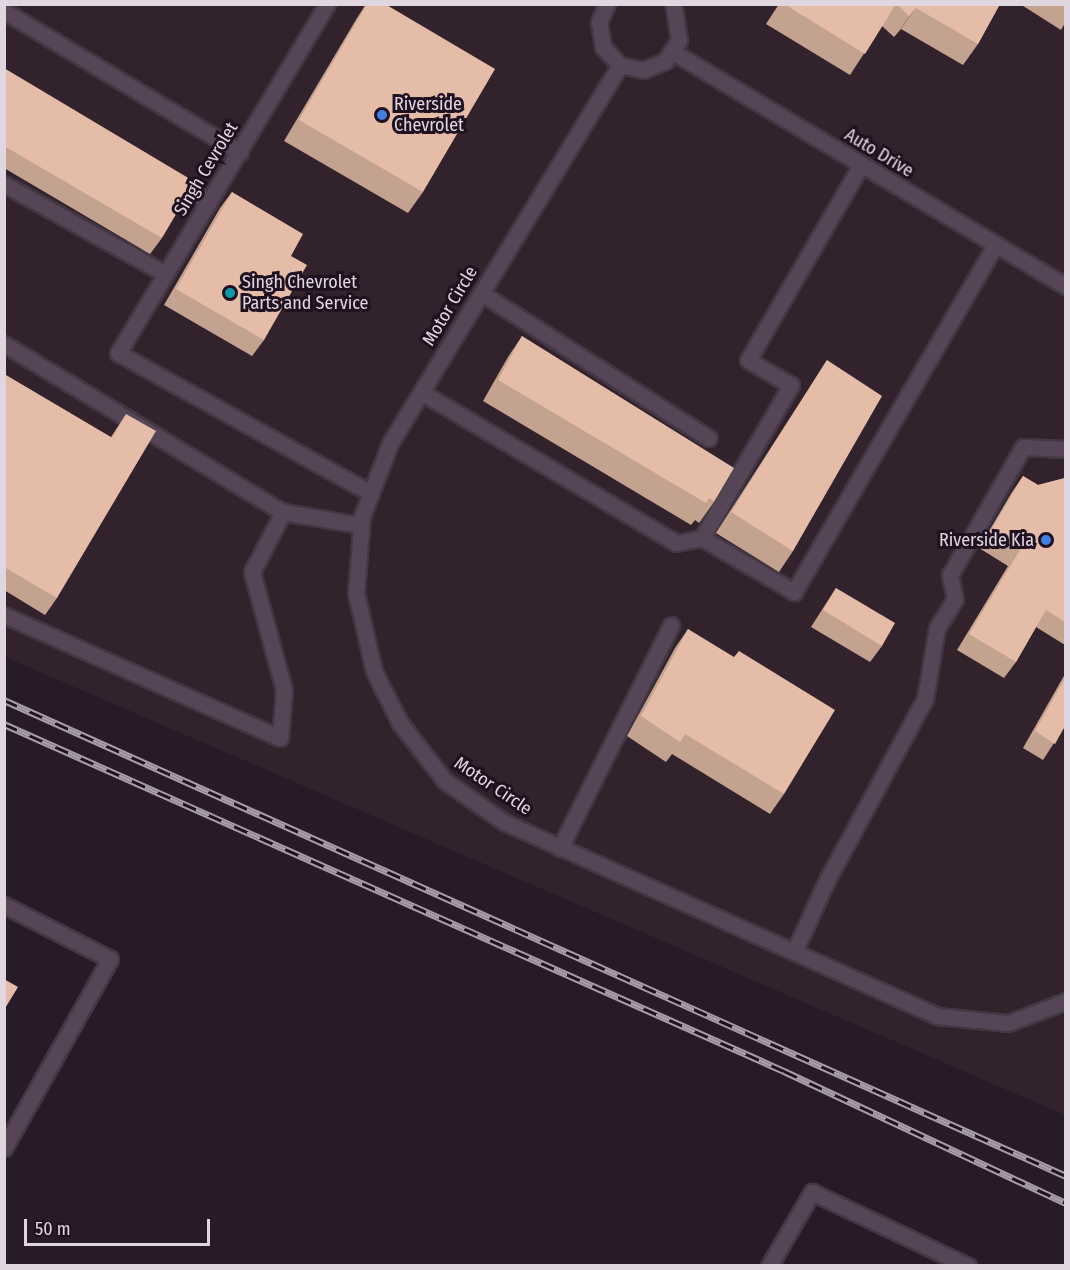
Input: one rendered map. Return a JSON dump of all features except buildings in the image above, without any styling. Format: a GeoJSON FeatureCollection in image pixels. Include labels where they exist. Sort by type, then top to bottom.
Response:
{"type":"FeatureCollection","features":[{"type":"Feature","properties":{"kind":"street","name":"Singh Cevrolet"},"geometry":{"type":"LineString","coordinates":[[327,4],[118,353],[371,493]]}},
{"type":"Feature","properties":{"kind":"street"},"geometry":{"type":"LineString","coordinates":[[601,6],[603,47],[620,65],[644,70],[674,52],[681,27],[673,4]]}},
{"type":"Feature","properties":{"kind":"street"},"geometry":{"type":"LineString","coordinates":[[4,11],[240,152]]}},
{"type":"Feature","properties":{"kind":"street","name":"Auto Drive"},"geometry":{"type":"LineString","coordinates":[[674,52],[1065,286]]}},
{"type":"Feature","properties":{"kind":"street","name":"Motor Circle"},"geometry":{"type":"LineString","coordinates":[[620,65],[391,441],[361,525],[357,593],[374,671],[400,723],[445,781],[504,822],[936,1016],[1008,1023],[1065,1001]]}},
{"type":"Feature","properties":{"kind":"street"},"geometry":{"type":"LineString","coordinates":[[702,538],[791,385],[748,360],[861,165]]}},
{"type":"Feature","properties":{"kind":"street"},"geometry":{"type":"LineString","coordinates":[[158,171],[210,202]]}},
{"type":"Feature","properties":{"kind":"street"},"geometry":{"type":"LineString","coordinates":[[4,184],[166,274]]}},
{"type":"Feature","properties":{"kind":"street"},"geometry":{"type":"LineString","coordinates":[[421,393],[676,543],[702,538],[795,592],[996,244]]}},
{"type":"Feature","properties":{"kind":"street"},"geometry":{"type":"LineString","coordinates":[[481,293],[709,438]]}},
{"type":"Feature","properties":{"kind":"street"},"geometry":{"type":"LineString","coordinates":[[4,344],[283,512],[361,525]]}},
{"type":"Feature","properties":{"kind":"street"},"geometry":{"type":"LineString","coordinates":[[794,952],[826,880],[925,699],[937,628],[955,599],[950,575],[1023,447],[1065,448]]}},
{"type":"Feature","properties":{"kind":"street"},"geometry":{"type":"LineString","coordinates":[[4,615],[280,738],[284,690],[252,572],[283,512]]}},
{"type":"Feature","properties":{"kind":"street"},"geometry":{"type":"LineString","coordinates":[[560,848],[671,625]]}},
{"type":"Feature","properties":{"kind":"street"},"geometry":{"type":"LineString","coordinates":[[4,905],[110,959],[4,1148]]}},
{"type":"Feature","properties":{"kind":"street"},"geometry":{"type":"LineString","coordinates":[[769,1266],[813,1192],[968,1266]]}},
{"type":"Feature","properties":{"kind":"shaded area"},"geometry":{"type":"Polygon","coordinates":[[[5,5],[1065,5],[1065,1115],[5,657],[5,5]]]}},
{"type":"Feature","properties":{"kind":"railway"},"geometry":{"type":"LineString","coordinates":[[4,700],[1066,1176]]}},
{"type":"Feature","properties":{"kind":"railway"},"geometry":{"type":"LineString","coordinates":[[4,724],[784,1071],[1066,1203]]}},
{"type":"Feature","properties":{"kind":"place","name":"Riverside Chevrolet"},"geometry":{"type":"Point","coordinates":[382,115]}},
{"type":"Feature","properties":{"kind":"place","name":"Singh Chevrolet Parts and Service"},"geometry":{"type":"Point","coordinates":[230,293]}},
{"type":"Feature","properties":{"kind":"place","name":"Riverside Kia"},"geometry":{"type":"Point","coordinates":[1046,540]}}]}
